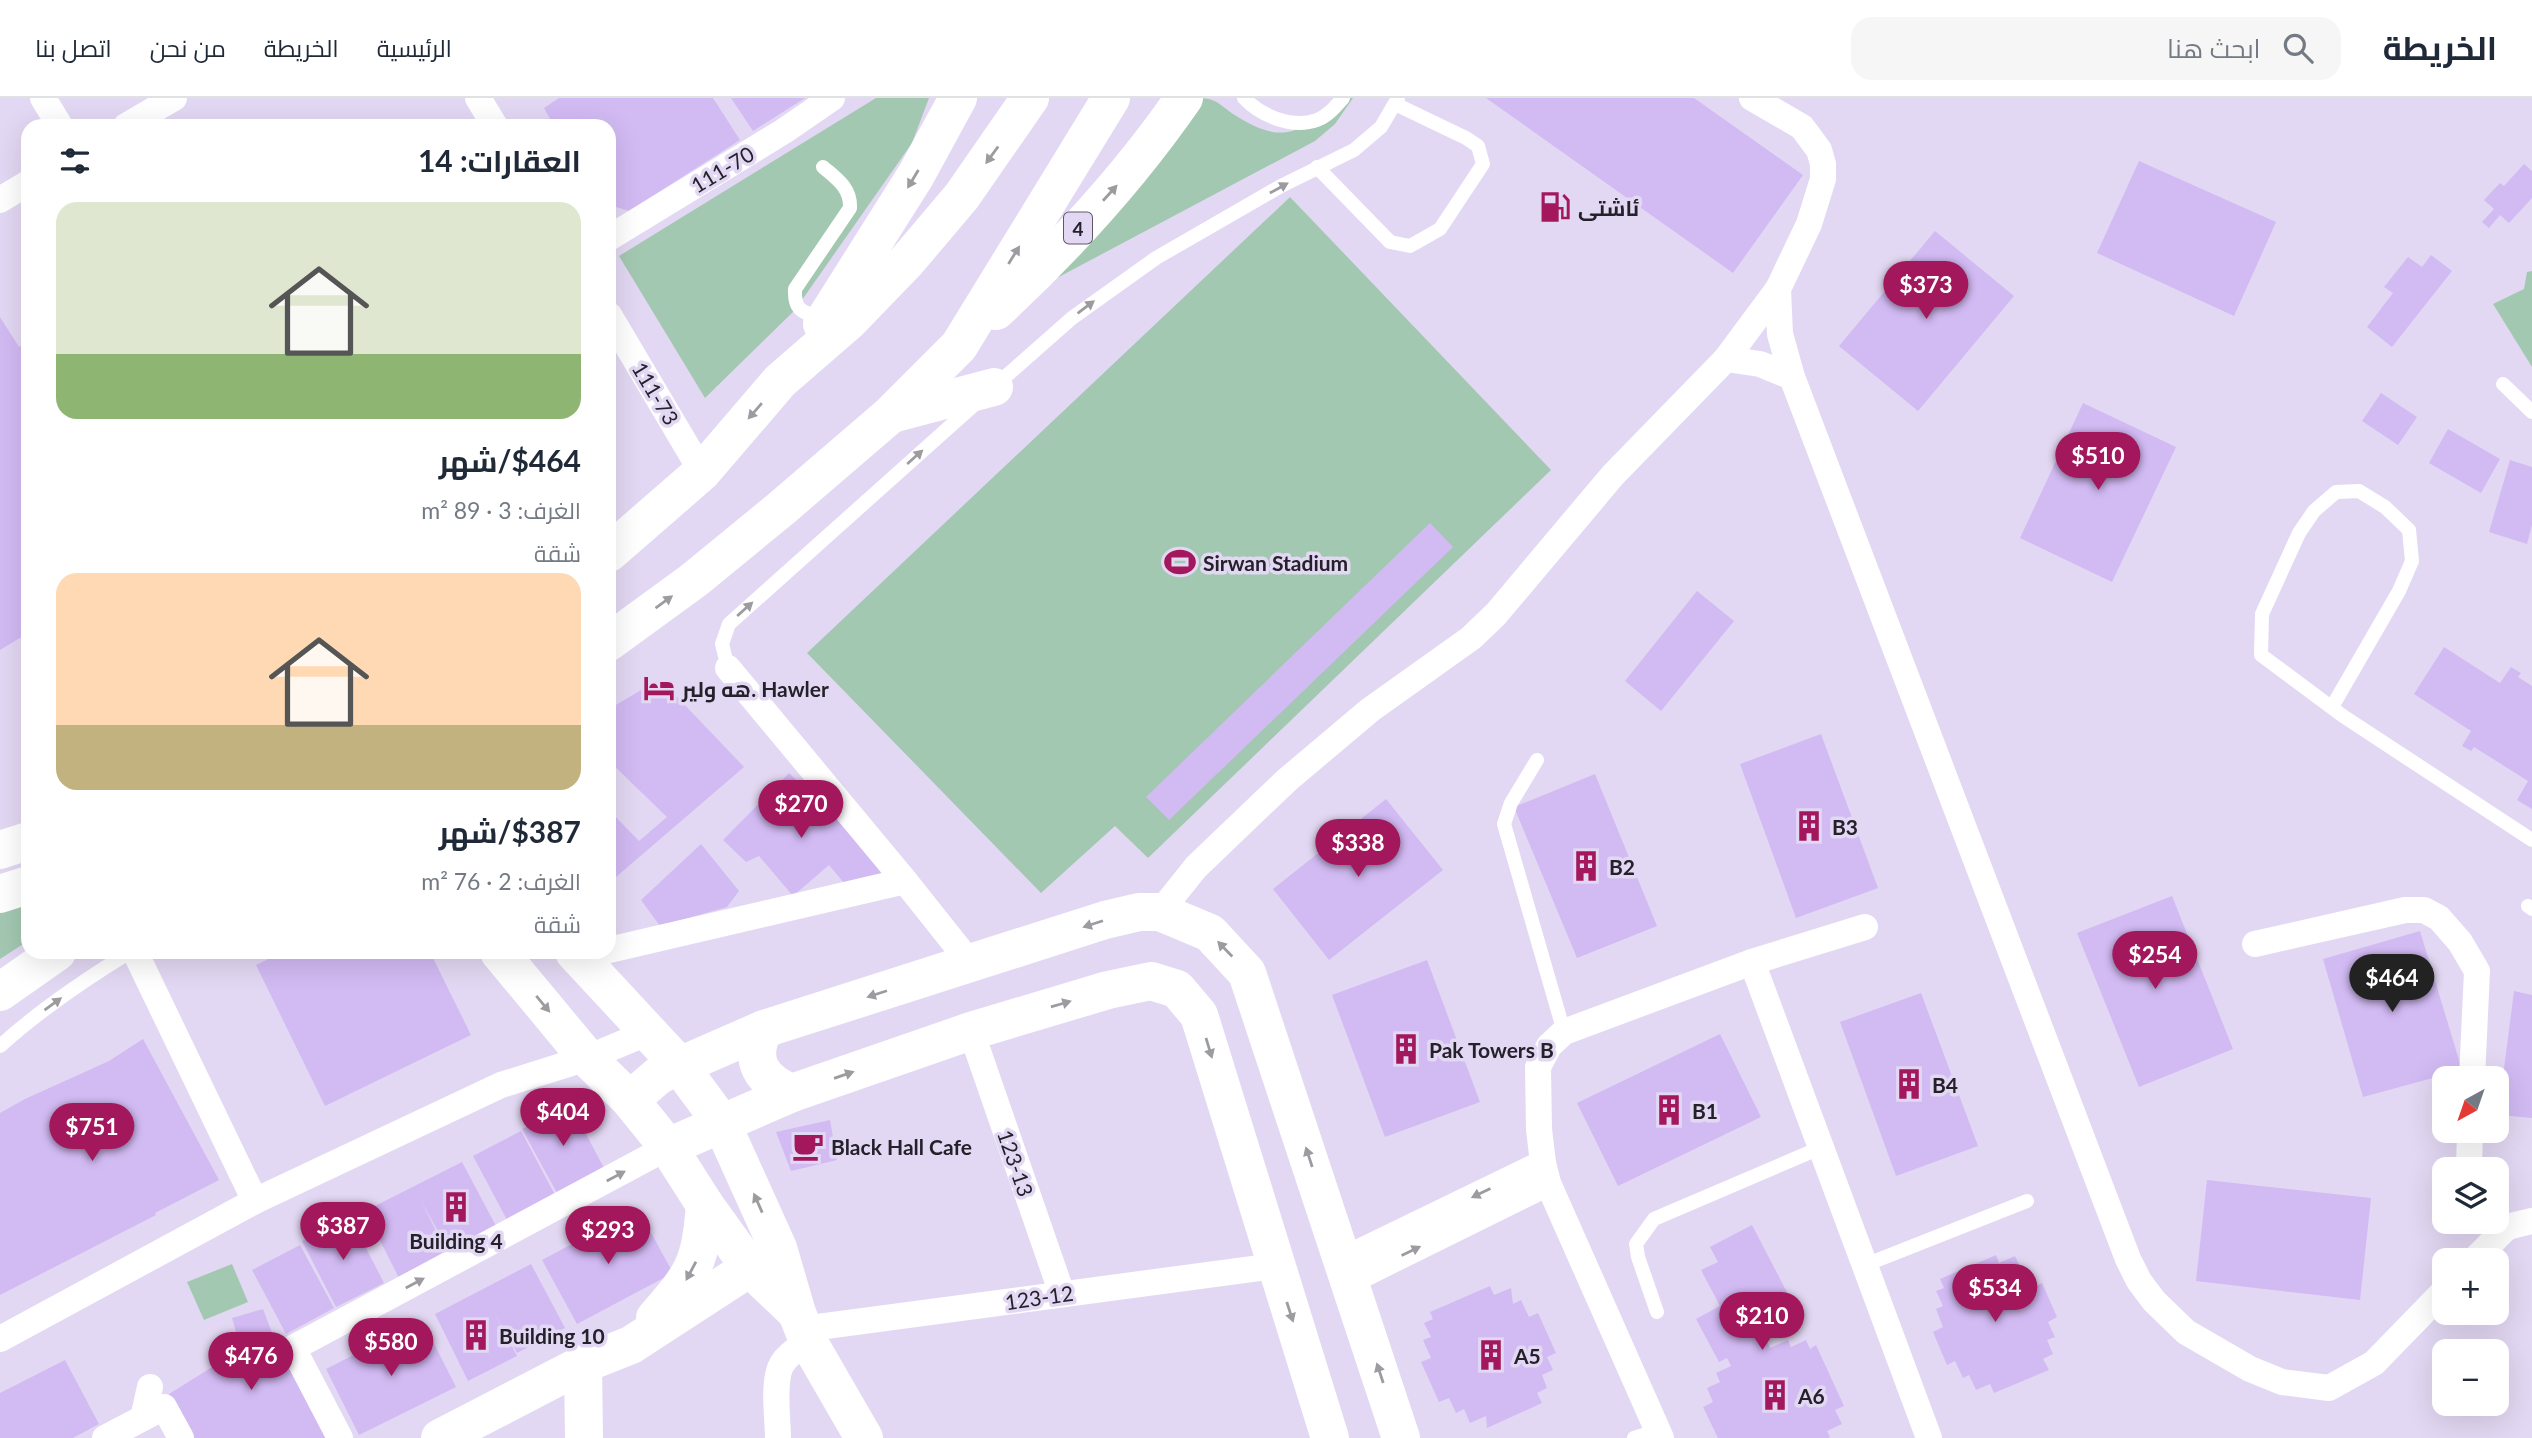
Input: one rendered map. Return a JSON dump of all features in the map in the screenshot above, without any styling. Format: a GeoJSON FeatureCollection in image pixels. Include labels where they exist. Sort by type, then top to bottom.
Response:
{"type":"FeatureCollection","features":[{"type":"Feature","properties":{"kind":"main road"},"geometry":{"type":"LineString","coordinates":[[616,547],[702,472],[780,381],[825,320],[916,175],[958,98]]}},
{"type":"Feature","properties":{"kind":"main road"},"geometry":{"type":"LineString","coordinates":[[780,381],[848,322],[907,261],[962,196],[1030,98]]}},
{"type":"Feature","properties":{"kind":"main road"},"geometry":{"type":"LineString","coordinates":[[616,637],[694,580],[890,415],[959,346],[1111,98]]}},
{"type":"Feature","properties":{"kind":"main road","name":"4"},"geometry":{"type":"LineString","coordinates":[[959,346],[1031,279],[1112,190],[1157,137],[1184,98]]}},
{"type":"Feature","properties":{"kind":"main road"},"geometry":{"type":"LineString","coordinates":[[890,415],[994,387]]}},
{"type":"Feature","properties":{"kind":"main road"},"geometry":{"type":"LineString","coordinates":[[0,850],[21,843]]}},
{"type":"Feature","properties":{"kind":"main road"},"geometry":{"type":"LineString","coordinates":[[0,894],[21,887]]}},
{"type":"Feature","properties":{"kind":"main road"},"geometry":{"type":"LineString","coordinates":[[630,1100],[659,1075],[764,1029],[1105,920],[1139,912],[1160,912],[1210,933],[1247,973],[1401,1438]]}},
{"type":"Feature","properties":{"kind":"main road"},"geometry":{"type":"LineString","coordinates":[[0,992],[47,959]]}},
{"type":"Feature","properties":{"kind":"main road"},"geometry":{"type":"LineString","coordinates":[[505,959],[587,1058],[630,1100],[668,1147],[705,1205],[765,1259]]}},
{"type":"Feature","properties":{"kind":"main road"},"geometry":{"type":"LineString","coordinates":[[595,959],[647,1032],[679,1065],[721,1122],[765,1259],[864,1438]]}},
{"type":"Feature","properties":{"kind":"main road"},"geometry":{"type":"LineString","coordinates":[[668,1147],[792,1093],[971,1031],[1108,990],[1151,981],[1177,989],[1199,1015],[1330,1438]]}},
{"type":"Feature","properties":{"kind":"main road"},"geometry":{"type":"LineString","coordinates":[[764,1029],[757,1044],[757,1060],[764,1076],[776,1087],[792,1093]]}},
{"type":"Feature","properties":{"kind":"main road"},"geometry":{"type":"LineString","coordinates":[[632,1345],[683,1286],[694,1268],[702,1246],[705,1205]]}},
{"type":"Feature","properties":{"kind":"main road"},"geometry":{"type":"LineString","coordinates":[[440,1438],[583,1364],[632,1345],[765,1259]]}},
{"type":"Feature","properties":{"kind":"main road"},"geometry":{"type":"LineString","coordinates":[[583,1364],[584,1438]]}},
{"type":"Feature","properties":{"kind":"street"},"geometry":{"type":"LineString","coordinates":[[43,98],[56,119]]}},
{"type":"Feature","properties":{"kind":"street"},"geometry":{"type":"LineString","coordinates":[[138,119],[174,98]]}},
{"type":"Feature","properties":{"kind":"street"},"geometry":{"type":"LineString","coordinates":[[478,98],[491,119]]}},
{"type":"Feature","properties":{"kind":"street","name":"111-70"},"geometry":{"type":"LineString","coordinates":[[616,234],[784,131],[832,98]]}},
{"type":"Feature","properties":{"kind":"street"},"geometry":{"type":"LineString","coordinates":[[1160,912],[1196,867],[1287,779],[1370,710],[1471,638],[1496,614],[1612,475],[1726,359],[1778,289],[1810,224],[1823,179],[1823,164],[1819,150],[1802,127],[1752,98]]}},
{"type":"Feature","properties":{"kind":"street"},"geometry":{"type":"LineString","coordinates":[[0,200],[21,187]]}},
{"type":"Feature","properties":{"kind":"street"},"geometry":{"type":"LineString","coordinates":[[1778,289],[1780,334],[1791,377],[2114,1223],[2139,1281],[2169,1318],[2186,1332],[2250,1369],[2283,1382],[2329,1388],[2374,1363],[2432,1303]]}},
{"type":"Feature","properties":{"kind":"street","name":"111-73"},"geometry":{"type":"LineString","coordinates":[[616,327],[702,472]]}},
{"type":"Feature","properties":{"kind":"street"},"geometry":{"type":"LineString","coordinates":[[1726,359],[1760,364],[1791,377]]}},
{"type":"Feature","properties":{"kind":"street"},"geometry":{"type":"LineString","coordinates":[[728,668],[905,880],[971,964]]}},
{"type":"Feature","properties":{"kind":"street"},"geometry":{"type":"LineString","coordinates":[[616,947],[905,880]]}},
{"type":"Feature","properties":{"kind":"street"},"geometry":{"type":"LineString","coordinates":[[2255,944],[2405,910],[2424,909],[2439,918],[2460,942],[2476,971],[2472,1066]]}},
{"type":"Feature","properties":{"kind":"street"},"geometry":{"type":"LineString","coordinates":[[1650,1436],[1546,1173],[1539,1129],[1538,1067],[1549,1046],[1564,1032],[1752,962],[1865,927]]}},
{"type":"Feature","properties":{"kind":"street"},"geometry":{"type":"LineString","coordinates":[[136,959],[255,1201]]}},
{"type":"Feature","properties":{"kind":"street"},"geometry":{"type":"LineString","coordinates":[[1752,962],[1929,1438]]}},
{"type":"Feature","properties":{"kind":"street","name":"123-13"},"geometry":{"type":"LineString","coordinates":[[971,1031],[1062,1294]]}},
{"type":"Feature","properties":{"kind":"street"},"geometry":{"type":"LineString","coordinates":[[0,1339],[255,1201],[501,1085],[587,1058],[647,1032]]}},
{"type":"Feature","properties":{"kind":"street"},"geometry":{"type":"LineString","coordinates":[[340,1438],[293,1348],[668,1147]]}},
{"type":"Feature","properties":{"kind":"street"},"geometry":{"type":"LineString","coordinates":[[1347,1271],[1546,1173]]}},
{"type":"Feature","properties":{"kind":"street"},"geometry":{"type":"LineString","coordinates":[[2486,1248],[2511,1223]]}},
{"type":"Feature","properties":{"kind":"street","name":"123-12"},"geometry":{"type":"LineString","coordinates":[[803,1328],[1275,1266]]}},
{"type":"Feature","properties":{"kind":"street"},"geometry":{"type":"LineString","coordinates":[[778,1438],[777,1379],[781,1365],[790,1354],[803,1328]]}},
{"type":"Feature","properties":{"kind":"street"},"geometry":{"type":"LineString","coordinates":[[143,1418],[150,1387]]}},
{"type":"Feature","properties":{"kind":"street"},"geometry":{"type":"LineString","coordinates":[[105,1438],[164,1407],[181,1438]]}},
{"type":"Feature","properties":{"kind":"lane"},"geometry":{"type":"LineString","coordinates":[[1244,98],[1256,108],[1278,119],[1304,122],[1318,120],[1332,111],[1343,98]]}},
{"type":"Feature","properties":{"kind":"lane"},"geometry":{"type":"LineString","coordinates":[[728,668],[722,644],[729,624],[1072,318],[1145,265],[1317,167],[1354,150],[1381,127],[1396,101],[1478,146],[1483,164],[1440,229],[1410,246],[1390,242],[1317,167]]}},
{"type":"Feature","properties":{"kind":"lane"},"geometry":{"type":"LineString","coordinates":[[823,167],[845,185],[851,197],[850,208],[795,289],[794,301],[801,312],[825,320]]}},
{"type":"Feature","properties":{"kind":"lane"},"geometry":{"type":"LineString","coordinates":[[2503,384],[2532,412]]}},
{"type":"Feature","properties":{"kind":"lane"},"geometry":{"type":"LineString","coordinates":[[2332,707],[2399,591],[2412,561],[2409,530],[2385,507],[2359,491],[2336,492],[2314,511],[2299,533],[2262,614],[2261,655],[2332,707],[2532,840]]}},
{"type":"Feature","properties":{"kind":"lane"},"geometry":{"type":"LineString","coordinates":[[1538,760],[1511,803],[1504,824],[1564,1032]]}},
{"type":"Feature","properties":{"kind":"lane"},"geometry":{"type":"LineString","coordinates":[[0,1046],[23,1025],[97,972],[120,959]]}},
{"type":"Feature","properties":{"kind":"lane"},"geometry":{"type":"LineString","coordinates":[[1657,1312],[1636,1244],[1654,1219],[1820,1148]]}},
{"type":"Feature","properties":{"kind":"lane"},"geometry":{"type":"LineString","coordinates":[[1865,1265],[2027,1201]]}},
{"type":"Feature","properties":{"kind":"green space"},"geometry":{"type":"Polygon","coordinates":[[[876,98],[929,98],[912,143],[795,310],[705,398],[619,256],[876,98]]]}},
{"type":"Feature","properties":{"kind":"green space"},"geometry":{"type":"Polygon","coordinates":[[[1194,98],[1212,100],[1250,124],[1265,130],[1290,132],[1313,120],[1339,98],[1353,98],[1335,124],[1315,141],[1040,287],[1194,98]]]}},
{"type":"Feature","properties":{"kind":"green space","name":"Sirwan Stadium"},"geometry":{"type":"Polygon","coordinates":[[[1290,197],[1551,470],[1148,858],[1115,826],[1041,893],[807,653],[1290,197]]]}},
{"type":"Feature","properties":{"kind":"green space"},"geometry":{"type":"Polygon","coordinates":[[[2532,271],[2532,367],[2493,304],[2524,289],[2527,272],[2532,271]]]}},
{"type":"Feature","properties":{"kind":"green space"},"geometry":{"type":"Polygon","coordinates":[[[21,902],[21,946],[0,959],[0,908],[21,902]]]}},
{"type":"Feature","properties":{"kind":"green space"},"geometry":{"type":"Polygon","coordinates":[[[232,1264],[248,1302],[204,1320],[187,1282],[232,1264]]]}},
{"type":"Feature","properties":{"kind":"building"},"geometry":{"type":"Polygon","coordinates":[[[559,98],[713,98],[740,140],[629,211],[616,207],[616,119],[550,119],[544,108],[559,98]]]}},
{"type":"Feature","properties":{"kind":"building"},"geometry":{"type":"Polygon","coordinates":[[[731,98],[805,98],[753,131],[731,98]]]}},
{"type":"Feature","properties":{"kind":"building"},"geometry":{"type":"Polygon","coordinates":[[[1486,98],[1694,98],[1803,175],[1733,273],[1486,98]]]}},
{"type":"Feature","properties":{"kind":"building"},"geometry":{"type":"Polygon","coordinates":[[[2139,161],[2276,222],[2234,316],[2097,253],[2139,161]]]}},
{"type":"Feature","properties":{"kind":"building"},"geometry":{"type":"Polygon","coordinates":[[[2524,164],[2532,171],[2532,198],[2509,223],[2500,215],[2489,228],[2482,222],[2494,209],[2484,200],[2500,183],[2504,186],[2524,164]]]}},
{"type":"Feature","properties":{"kind":"building"},"geometry":{"type":"Polygon","coordinates":[[[1935,231],[2014,296],[1918,411],[1839,346],[1935,231]]]}},
{"type":"Feature","properties":{"kind":"building"},"geometry":{"type":"Polygon","coordinates":[[[2431,255],[2452,271],[2392,347],[2367,327],[2393,293],[2384,287],[2408,257],[2422,267],[2431,255]]]}},
{"type":"Feature","properties":{"kind":"building"},"geometry":{"type":"Polygon","coordinates":[[[0,317],[19,347],[21,346],[21,637],[0,650],[0,317]]]}},
{"type":"Feature","properties":{"kind":"building"},"geometry":{"type":"Polygon","coordinates":[[[2381,393],[2417,417],[2398,445],[2362,421],[2381,393]]]}},
{"type":"Feature","properties":{"kind":"building"},"geometry":{"type":"Polygon","coordinates":[[[2083,403],[2176,447],[2112,582],[2020,538],[2083,403]]]}},
{"type":"Feature","properties":{"kind":"building"},"geometry":{"type":"Polygon","coordinates":[[[2448,429],[2500,459],[2481,493],[2429,463],[2448,429]]]}},
{"type":"Feature","properties":{"kind":"building"},"geometry":{"type":"Polygon","coordinates":[[[2510,460],[2532,467],[2532,525],[2527,544],[2489,532],[2510,460]]]}},
{"type":"Feature","properties":{"kind":"building"},"geometry":{"type":"Polygon","coordinates":[[[1430,523],[1453,547],[1169,820],[1146,797],[1430,523]]]}},
{"type":"Feature","properties":{"kind":"building"},"geometry":{"type":"Polygon","coordinates":[[[1697,591],[1734,621],[1661,711],[1625,681],[1697,591]]]}},
{"type":"Feature","properties":{"kind":"building"},"geometry":{"type":"Polygon","coordinates":[[[2444,647],[2500,683],[2511,667],[2521,673],[2518,677],[2532,686],[2532,809],[2517,800],[2528,781],[2474,747],[2471,751],[2462,746],[2471,731],[2414,694],[2444,647]]]}},
{"type":"Feature","properties":{"kind":"building"},"geometry":{"type":"Polygon","coordinates":[[[660,679],[744,767],[616,877],[616,817],[639,841],[667,817],[616,768],[616,705],[660,679]]]}},
{"type":"Feature","properties":{"kind":"building","name":"B3"},"geometry":{"type":"Polygon","coordinates":[[[1821,734],[1878,888],[1796,918],[1740,764],[1821,734]]]}},
{"type":"Feature","properties":{"kind":"building"},"geometry":{"type":"Polygon","coordinates":[[[789,773],[892,873],[844,883],[829,865],[793,896],[759,856],[746,862],[723,840],[789,773]]]}},
{"type":"Feature","properties":{"kind":"building","name":"B2"},"geometry":{"type":"Polygon","coordinates":[[[1595,774],[1657,926],[1577,958],[1514,807],[1595,774]]]}},
{"type":"Feature","properties":{"kind":"building"},"geometry":{"type":"Polygon","coordinates":[[[1386,799],[1443,870],[1329,960],[1273,889],[1386,799]]]}},
{"type":"Feature","properties":{"kind":"building"},"geometry":{"type":"Polygon","coordinates":[[[701,844],[739,891],[727,907],[660,926],[641,900],[701,844]]]}},
{"type":"Feature","properties":{"kind":"building"},"geometry":{"type":"Polygon","coordinates":[[[2172,896],[2233,1049],[2139,1087],[2077,933],[2172,896]]]}},
{"type":"Feature","properties":{"kind":"building"},"geometry":{"type":"Polygon","coordinates":[[[2420,931],[2461,1066],[2432,1066],[2432,1078],[2363,1097],[2323,959],[2420,931]]]}},
{"type":"Feature","properties":{"kind":"building"},"geometry":{"type":"Polygon","coordinates":[[[268,959],[433,959],[471,1035],[325,1106],[256,965],[268,959]]]}},
{"type":"Feature","properties":{"kind":"building","name":"Pak Towers B"},"geometry":{"type":"Polygon","coordinates":[[[1427,960],[1480,1102],[1385,1137],[1332,995],[1427,960]]]}},
{"type":"Feature","properties":{"kind":"building"},"geometry":{"type":"Polygon","coordinates":[[[2514,991],[2532,995],[2532,1118],[2510,1116],[2510,1066],[2504,1066],[2514,991]]]}},
{"type":"Feature","properties":{"kind":"building","name":"B4"},"geometry":{"type":"Polygon","coordinates":[[[1921,993],[1978,1146],[1896,1176],[1840,1022],[1921,993]]]}},
{"type":"Feature","properties":{"kind":"building","name":"B1"},"geometry":{"type":"Polygon","coordinates":[[[1720,1034],[1761,1117],[1618,1186],[1577,1103],[1720,1034]]]}},
{"type":"Feature","properties":{"kind":"building"},"geometry":{"type":"Polygon","coordinates":[[[143,1039],[219,1180],[0,1295],[0,1113],[109,1061],[143,1039]]]}},
{"type":"Feature","properties":{"kind":"building"},"geometry":{"type":"Polygon","coordinates":[[[570,1104],[604,1168],[557,1193],[522,1129],[570,1104]]]}},
{"type":"Feature","properties":{"kind":"building","name":"Black Hall Cafe"},"geometry":{"type":"Polygon","coordinates":[[[830,1120],[837,1160],[791,1171],[776,1132],[830,1120]]]}},
{"type":"Feature","properties":{"kind":"building"},"geometry":{"type":"Polygon","coordinates":[[[521,1131],[555,1195],[507,1220],[473,1156],[521,1131]]]}},
{"type":"Feature","properties":{"kind":"building"},"geometry":{"type":"Polygon","coordinates":[[[462,1162],[496,1226],[449,1251],[421,1201],[447,1253],[399,1278],[365,1211],[462,1162]]]}},
{"type":"Feature","properties":{"kind":"building"},"geometry":{"type":"Polygon","coordinates":[[[2207,1180],[2371,1198],[2360,1300],[2196,1281],[2207,1180]]]}},
{"type":"Feature","properties":{"kind":"building"},"geometry":{"type":"Polygon","coordinates":[[[638,1209],[673,1273],[577,1324],[542,1260],[638,1209]]]}},
{"type":"Feature","properties":{"kind":"building"},"geometry":{"type":"Polygon","coordinates":[[[350,1217],[384,1283],[336,1307],[302,1241],[350,1217]]]}},
{"type":"Feature","properties":{"kind":"building"},"geometry":{"type":"Polygon","coordinates":[[[1752,1225],[1801,1319],[1766,1338],[1770,1348],[1788,1340],[1791,1347],[1806,1340],[1810,1349],[1816,1345],[1844,1406],[1835,1410],[1842,1424],[1827,1431],[1830,1437],[1828,1438],[1718,1438],[1703,1407],[1713,1402],[1707,1388],[1720,1382],[1716,1373],[1731,1366],[1727,1358],[1719,1362],[1696,1319],[1720,1306],[1701,1270],[1718,1262],[1710,1247],[1752,1225]]]}},
{"type":"Feature","properties":{"kind":"building"},"geometry":{"type":"Polygon","coordinates":[[[300,1245],[334,1308],[286,1334],[252,1270],[300,1245]]]}},
{"type":"Feature","properties":{"kind":"building"},"geometry":{"type":"Polygon","coordinates":[[[1996,1255],[1999,1263],[2015,1256],[2021,1269],[2026,1267],[2034,1287],[2042,1283],[2057,1317],[2048,1322],[2055,1337],[2047,1340],[2053,1354],[2043,1359],[2049,1370],[1994,1393],[1990,1384],[1976,1390],[1969,1375],[1963,1378],[1955,1361],[1947,1365],[1933,1332],[1943,1327],[1936,1309],[1943,1306],[1936,1291],[1944,1288],[1940,1279],[1996,1255]]]}},
{"type":"Feature","properties":{"kind":"building"},"geometry":{"type":"Polygon","coordinates":[[[531,1264],[565,1328],[517,1353],[492,1308],[517,1356],[468,1381],[435,1314],[531,1264]]]}},
{"type":"Feature","properties":{"kind":"building","name":"A5"},"geometry":{"type":"Polygon","coordinates":[[[1490,1286],[1494,1295],[1511,1288],[1513,1304],[1521,1300],[1529,1317],[1538,1313],[1556,1353],[1547,1357],[1553,1370],[1542,1375],[1547,1388],[1537,1393],[1542,1403],[1487,1428],[1486,1416],[1470,1423],[1464,1409],[1456,1413],[1449,1398],[1439,1402],[1421,1362],[1431,1358],[1423,1340],[1431,1337],[1424,1323],[1433,1319],[1430,1312],[1490,1286]]]}},
{"type":"Feature","properties":{"kind":"building"},"geometry":{"type":"Polygon","coordinates":[[[263,1309],[274,1338],[281,1337],[332,1435],[326,1438],[191,1438],[169,1394],[241,1349],[232,1318],[263,1309]]]}},
{"type":"Feature","properties":{"kind":"building"},"geometry":{"type":"Polygon","coordinates":[[[422,1320],[456,1387],[359,1435],[326,1369],[422,1320]]]}},
{"type":"Feature","properties":{"kind":"building"},"geometry":{"type":"Polygon","coordinates":[[[65,1360],[99,1424],[73,1438],[0,1438],[0,1393],[65,1360]]]}},
{"type":"Feature","properties":{"kind":"place","name":"ئاشتی"},"geometry":{"type":"Point","coordinates":[1555,207]}},
{"type":"Feature","properties":{"kind":"place","name":"Sirwan Stadium"},"geometry":{"type":"Point","coordinates":[1180,562]}},
{"type":"Feature","properties":{"kind":"place","name":"هه ولير. Hawler"},"geometry":{"type":"Point","coordinates":[659,688]}},
{"type":"Feature","properties":{"kind":"place","name":"B3"},"geometry":{"type":"Point","coordinates":[1809,826]}},
{"type":"Feature","properties":{"kind":"place","name":"B2"},"geometry":{"type":"Point","coordinates":[1586,866]}},
{"type":"Feature","properties":{"kind":"place","name":"Pak Towers B"},"geometry":{"type":"Point","coordinates":[1406,1049]}},
{"type":"Feature","properties":{"kind":"place","name":"B4"},"geometry":{"type":"Point","coordinates":[1909,1084]}},
{"type":"Feature","properties":{"kind":"place","name":"B1"},"geometry":{"type":"Point","coordinates":[1669,1110]}},
{"type":"Feature","properties":{"kind":"place","name":"Black Hall Cafe"},"geometry":{"type":"Point","coordinates":[808,1146]}},
{"type":"Feature","properties":{"kind":"place","name":"Building 4"},"geometry":{"type":"Point","coordinates":[456,1207]}},
{"type":"Feature","properties":{"kind":"place","name":"Building 10"},"geometry":{"type":"Point","coordinates":[476,1335]}},
{"type":"Feature","properties":{"kind":"place","name":"A5"},"geometry":{"type":"Point","coordinates":[1491,1355]}},
{"type":"Feature","properties":{"kind":"place","name":"A6"},"geometry":{"type":"Point","coordinates":[1775,1395]}}]}
